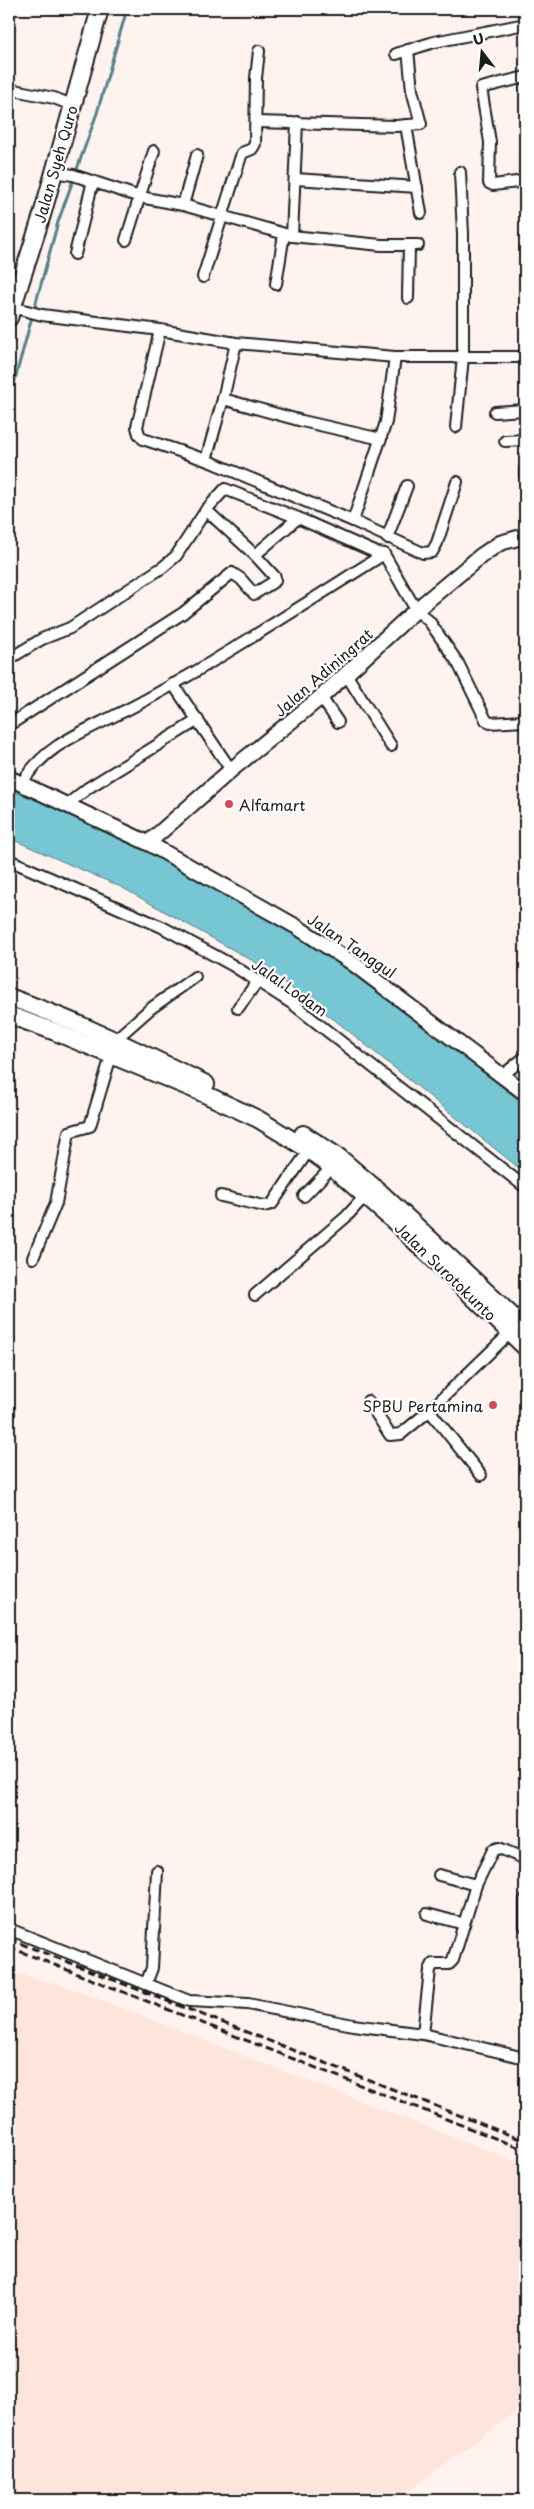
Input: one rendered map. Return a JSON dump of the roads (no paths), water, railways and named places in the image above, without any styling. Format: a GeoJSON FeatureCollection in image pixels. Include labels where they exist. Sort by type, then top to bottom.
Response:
{"type":"FeatureCollection","features":[{"type":"Feature","properties":{"kind":"main road","name":"Jalan Syeh Quro"},"geometry":{"type":"LineString","coordinates":[[14,312],[100,9]]}},
{"type":"Feature","properties":{"kind":"main road","name":"Jalan Surotokunto"},"geometry":{"type":"LineString","coordinates":[[9,998],[62,1016],[116,1039],[261,1110],[314,1140],[340,1158],[381,1193],[518,1330],[525,1347]]}},
{"type":"Feature","properties":{"kind":"main road","name":"Jalan Surotokunto"},"geometry":{"type":"LineString","coordinates":[[9,1015],[258,1119],[309,1150],[332,1167],[478,1292]]}},
{"type":"Feature","properties":{"kind":"street"},"geometry":{"type":"LineString","coordinates":[[396,54],[479,32],[525,24]]}},
{"type":"Feature","properties":{"kind":"street"},"geometry":{"type":"LineString","coordinates":[[257,122],[421,124],[412,90],[408,50]]}},
{"type":"Feature","properties":{"kind":"street"},"geometry":{"type":"LineString","coordinates":[[203,277],[242,153],[252,149],[255,144],[257,122],[256,78],[259,51]]}},
{"type":"Feature","properties":{"kind":"street"},"geometry":{"type":"LineString","coordinates":[[525,77],[481,88],[490,142],[489,183],[493,185],[525,181]]}},
{"type":"Feature","properties":{"kind":"street"},"geometry":{"type":"LineString","coordinates":[[9,89],[54,98],[72,105]]}},
{"type":"Feature","properties":{"kind":"street"},"geometry":{"type":"LineString","coordinates":[[276,284],[288,235],[296,179],[296,122]]}},
{"type":"Feature","properties":{"kind":"street"},"geometry":{"type":"LineString","coordinates":[[406,125],[421,213]]}},
{"type":"Feature","properties":{"kind":"street"},"geometry":{"type":"LineString","coordinates":[[126,240],[154,151]]}},
{"type":"Feature","properties":{"kind":"street"},"geometry":{"type":"LineString","coordinates":[[183,205],[198,155]]}},
{"type":"Feature","properties":{"kind":"street"},"geometry":{"type":"LineString","coordinates":[[54,172],[93,181],[140,197],[183,205],[288,235],[381,245],[413,245],[408,298]]}},
{"type":"Feature","properties":{"kind":"street"},"geometry":{"type":"LineString","coordinates":[[456,428],[464,357],[463,234],[460,172]]}},
{"type":"Feature","properties":{"kind":"street"},"geometry":{"type":"LineString","coordinates":[[296,179],[417,187]]}},
{"type":"Feature","properties":{"kind":"street"},"geometry":{"type":"LineString","coordinates":[[75,254],[93,181]]}},
{"type":"Feature","properties":{"kind":"street"},"geometry":{"type":"LineString","coordinates":[[14,312],[160,330],[236,343],[395,357],[525,357]]}},
{"type":"Feature","properties":{"kind":"street"},"geometry":{"type":"LineString","coordinates":[[160,330],[137,427],[139,434],[144,439],[206,460],[353,521],[423,553],[432,552],[437,543],[457,482]]}},
{"type":"Feature","properties":{"kind":"street"},"geometry":{"type":"LineString","coordinates":[[206,460],[236,343]]}},
{"type":"Feature","properties":{"kind":"street"},"geometry":{"type":"LineString","coordinates":[[353,521],[386,422],[395,357]]}},
{"type":"Feature","properties":{"kind":"street"},"geometry":{"type":"LineString","coordinates":[[223,399],[302,422],[381,440]]}},
{"type":"Feature","properties":{"kind":"street"},"geometry":{"type":"LineString","coordinates":[[495,412],[525,410]]}},
{"type":"Feature","properties":{"kind":"street"},"geometry":{"type":"LineString","coordinates":[[505,442],[525,440]]}},
{"type":"Feature","properties":{"kind":"street"},"geometry":{"type":"LineString","coordinates":[[525,470],[525,475]]}},
{"type":"Feature","properties":{"kind":"street"},"geometry":{"type":"LineString","coordinates":[[387,538],[407,486]]}},
{"type":"Feature","properties":{"kind":"street"},"geometry":{"type":"LineString","coordinates":[[9,659],[42,639],[70,628],[163,567],[176,556],[206,510],[226,488],[377,554],[384,554]]}},
{"type":"Feature","properties":{"kind":"street"},"geometry":{"type":"LineString","coordinates":[[9,725],[183,613],[232,573],[242,579],[254,594],[275,581],[275,577],[255,555],[206,510]]}},
{"type":"Feature","properties":{"kind":"street"},"geometry":{"type":"LineString","coordinates":[[255,555],[298,518]]}},
{"type":"Feature","properties":{"kind":"street","name":"Jalan Adiningrat"},"geometry":{"type":"LineString","coordinates":[[148,843],[232,770],[321,697],[416,610],[493,547],[525,536]]}},
{"type":"Feature","properties":{"kind":"street"},"geometry":{"type":"LineString","coordinates":[[384,554],[416,610],[429,621],[458,663],[488,722],[525,721]]}},
{"type":"Feature","properties":{"kind":"street"},"geometry":{"type":"LineString","coordinates":[[15,781],[43,756],[69,737],[118,714],[261,633],[384,554]]}},
{"type":"Feature","properties":{"kind":"street"},"geometry":{"type":"LineString","coordinates":[[346,674],[391,746]]}},
{"type":"Feature","properties":{"kind":"street"},"geometry":{"type":"LineString","coordinates":[[173,684],[232,770]]}},
{"type":"Feature","properties":{"kind":"street"},"geometry":{"type":"LineString","coordinates":[[321,697],[338,722]]}},
{"type":"Feature","properties":{"kind":"street"},"geometry":{"type":"LineString","coordinates":[[68,804],[88,788],[198,720]]}},
{"type":"Feature","properties":{"kind":"street","name":"Jalan Tanggul"},"geometry":{"type":"LineString","coordinates":[[15,781],[68,804],[148,843],[297,927],[351,962],[525,1093]]}},
{"type":"Feature","properties":{"kind":"street","name":"Jalal Lodam"},"geometry":{"type":"LineString","coordinates":[[9,860],[162,927],[293,1004],[525,1187]]}},
{"type":"Feature","properties":{"kind":"street"},"geometry":{"type":"LineString","coordinates":[[116,1039],[150,1009],[194,977]]}},
{"type":"Feature","properties":{"kind":"street"},"geometry":{"type":"LineString","coordinates":[[238,1008],[257,982]]}},
{"type":"Feature","properties":{"kind":"street"},"geometry":{"type":"LineString","coordinates":[[33,1258],[56,1203],[69,1132],[90,1126],[111,1056]]}},
{"type":"Feature","properties":{"kind":"street"},"geometry":{"type":"LineString","coordinates":[[503,1075],[525,1057]]}},
{"type":"Feature","properties":{"kind":"street"},"geometry":{"type":"LineString","coordinates":[[221,1196],[264,1206],[272,1204],[309,1150]]}},
{"type":"Feature","properties":{"kind":"street"},"geometry":{"type":"LineString","coordinates":[[304,1196],[332,1167]]}},
{"type":"Feature","properties":{"kind":"street"},"geometry":{"type":"LineString","coordinates":[[255,1295],[346,1217],[364,1196]]}},
{"type":"Feature","properties":{"kind":"street"},"geometry":{"type":"LineString","coordinates":[[368,1402],[384,1429],[392,1436],[401,1434],[518,1330]]}},
{"type":"Feature","properties":{"kind":"street"},"geometry":{"type":"LineString","coordinates":[[429,1410],[481,1475]]}},
{"type":"Feature","properties":{"kind":"street"},"geometry":{"type":"LineString","coordinates":[[423,2034],[430,1970],[433,1964],[451,1962],[476,1885],[495,1848],[525,1859]]}},
{"type":"Feature","properties":{"kind":"street"},"geometry":{"type":"LineString","coordinates":[[146,1984],[152,1968],[158,1871]]}},
{"type":"Feature","properties":{"kind":"street"},"geometry":{"type":"LineString","coordinates":[[439,1875],[476,1885]]}},
{"type":"Feature","properties":{"kind":"street"},"geometry":{"type":"LineString","coordinates":[[525,1900],[525,1926]]}},
{"type":"Feature","properties":{"kind":"street"},"geometry":{"type":"LineString","coordinates":[[427,1914],[464,1924]]}},
{"type":"Feature","properties":{"kind":"street"},"geometry":{"type":"LineString","coordinates":[[9,1929],[197,2003],[228,2002],[353,2025],[423,2034],[525,2058]]}},
{"type":"Feature","properties":{"kind":"water"},"geometry":{"type":"Polygon","coordinates":[[[9,790],[65,810],[147,848],[297,933],[386,996],[525,1105],[525,1173],[336,1021],[260,965],[121,887],[9,838],[9,790]]]}},
{"type":"Feature","properties":{"kind":"waterway"},"geometry":{"type":"LineString","coordinates":[[9,401],[58,222],[97,113],[127,9]]}},
{"type":"Feature","properties":{"kind":"railway"},"geometry":{"type":"LineString","coordinates":[[9,1939],[525,2141]]}},
{"type":"Feature","properties":{"kind":"railway"},"geometry":{"type":"LineString","coordinates":[[9,1947],[525,2150]]}},
{"type":"Feature","properties":{"kind":"place","name":"Alfamart"},"geometry":{"type":"Point","coordinates":[229,804]}},
{"type":"Feature","properties":{"kind":"place","name":"SPBU Pertamina"},"geometry":{"type":"Point","coordinates":[493,1405]}}]}
